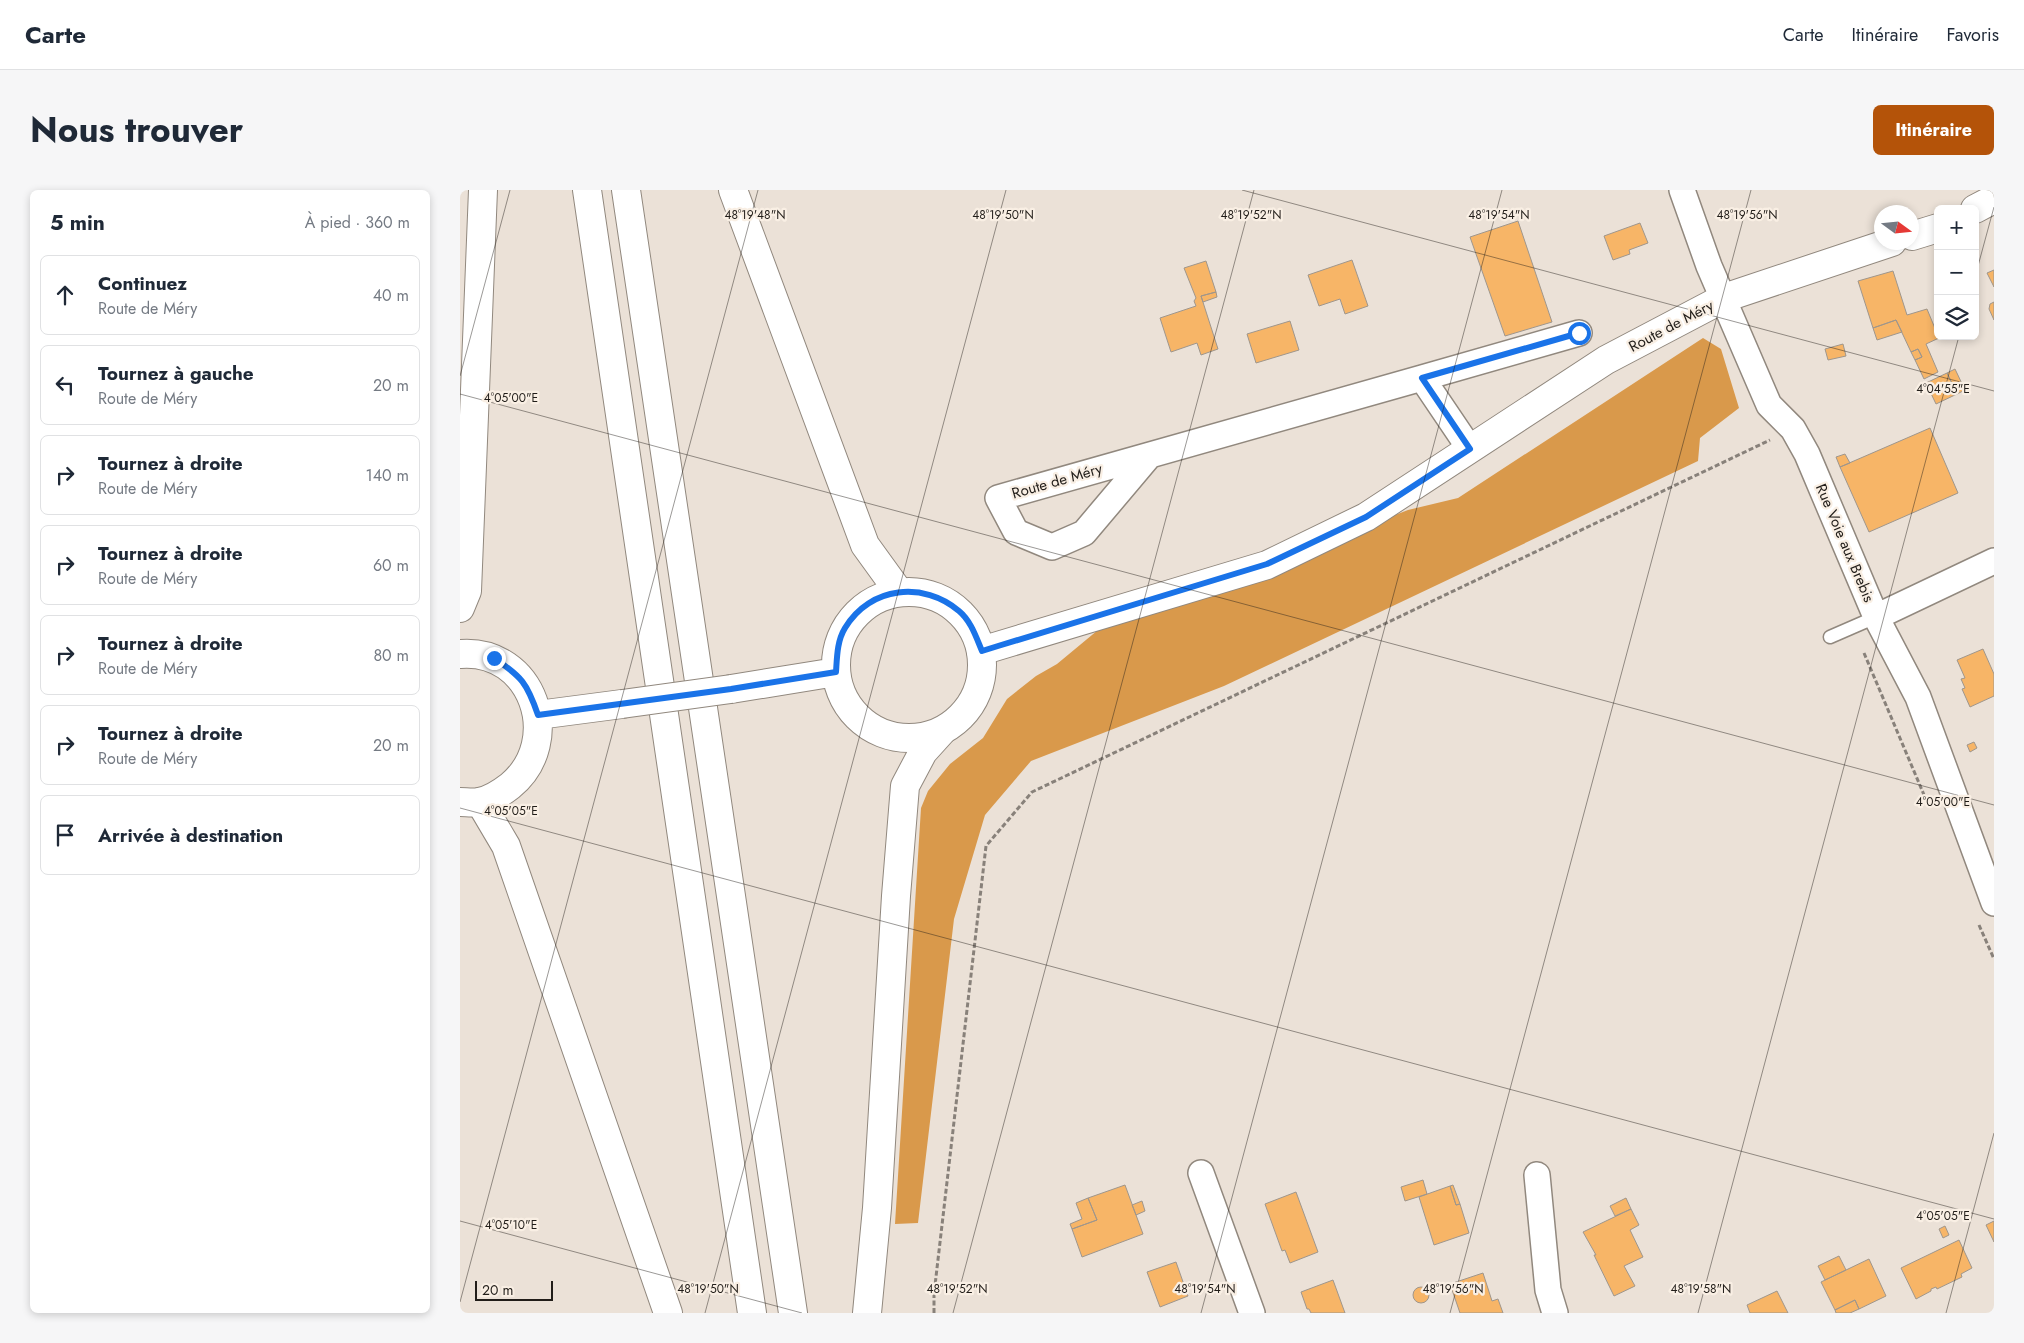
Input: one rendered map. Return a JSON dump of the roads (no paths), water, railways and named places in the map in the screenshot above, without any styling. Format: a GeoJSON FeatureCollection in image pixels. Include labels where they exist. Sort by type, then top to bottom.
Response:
{"type":"FeatureCollection","features":[{"type":"Feature","properties":{"kind":"main road"},"geometry":{"type":"LineString","coordinates":[[460,608],[467,591],[484,190]]}},
{"type":"Feature","properties":{"kind":"main road"},"geometry":{"type":"LineString","coordinates":[[587,190],[752,1313]]}},
{"type":"Feature","properties":{"kind":"main road"},"geometry":{"type":"LineString","coordinates":[[626,190],[793,1313]]}},
{"type":"Feature","properties":{"kind":"main road"},"geometry":{"type":"LineString","coordinates":[[733,190],[865,545],[899,592]]}},
{"type":"Feature","properties":{"kind":"main road"},"geometry":{"type":"LineString","coordinates":[[1979,207],[1994,199]]}},
{"type":"Feature","properties":{"kind":"main road"},"geometry":{"type":"LineString","coordinates":[[1919,234],[1934,229]]}},
{"type":"Feature","properties":{"kind":"main road","name":"Route de Méry"},"geometry":{"type":"LineString","coordinates":[[982,651],[1267,564],[1366,517],[1606,360],[1724,298],[1874,248]]}},
{"type":"Feature","properties":{"kind":"main road"},"geometry":{"type":"LineString","coordinates":[[867,1313],[877,1208],[904,786],[923,752],[942,731],[962,717],[975,698],[982,675],[982,651],[974,630],[961,612],[943,599],[921,592],[899,592],[878,598],[859,610],[845,628],[837,649],[836,672],[842,696],[855,715],[874,730],[896,738],[920,738],[942,731]]}},
{"type":"Feature","properties":{"kind":"main road"},"geometry":{"type":"LineString","coordinates":[[460,654],[470,653],[494,658],[514,672],[530,691],[538,715],[538,738],[532,760],[519,779],[501,793],[470,802],[506,846],[668,1313]]}},
{"type":"Feature","properties":{"kind":"main road"},"geometry":{"type":"LineString","coordinates":[[538,715],[731,689],[836,672]]}},
{"type":"Feature","properties":{"kind":"street","name":"Rue Voie aux Brebis"},"geometry":{"type":"LineString","coordinates":[[1682,190],[1709,266],[1769,405],[1793,429],[1808,454],[1876,617],[1918,696],[1994,903]]}},
{"type":"Feature","properties":{"kind":"street"},"geometry":{"type":"LineString","coordinates":[[1992,190],[1994,194]]}},
{"type":"Feature","properties":{"kind":"street","name":"Route de Méry"},"geometry":{"type":"LineString","coordinates":[[1149,456],[1084,533],[1052,547],[1016,532],[998,498],[1579,333]]}},
{"type":"Feature","properties":{"kind":"street"},"geometry":{"type":"LineString","coordinates":[[1422,378],[1470,449]]}},
{"type":"Feature","properties":{"kind":"street"},"geometry":{"type":"LineString","coordinates":[[1876,617],[1994,561]]}},
{"type":"Feature","properties":{"kind":"street"},"geometry":{"type":"LineString","coordinates":[[1201,1173],[1252,1313]]}},
{"type":"Feature","properties":{"kind":"street"},"geometry":{"type":"LineString","coordinates":[[1537,1175],[1548,1290],[1555,1313]]}},
{"type":"Feature","properties":{"kind":"lane"},"geometry":{"type":"LineString","coordinates":[[1830,637],[1876,617]]}}]}
